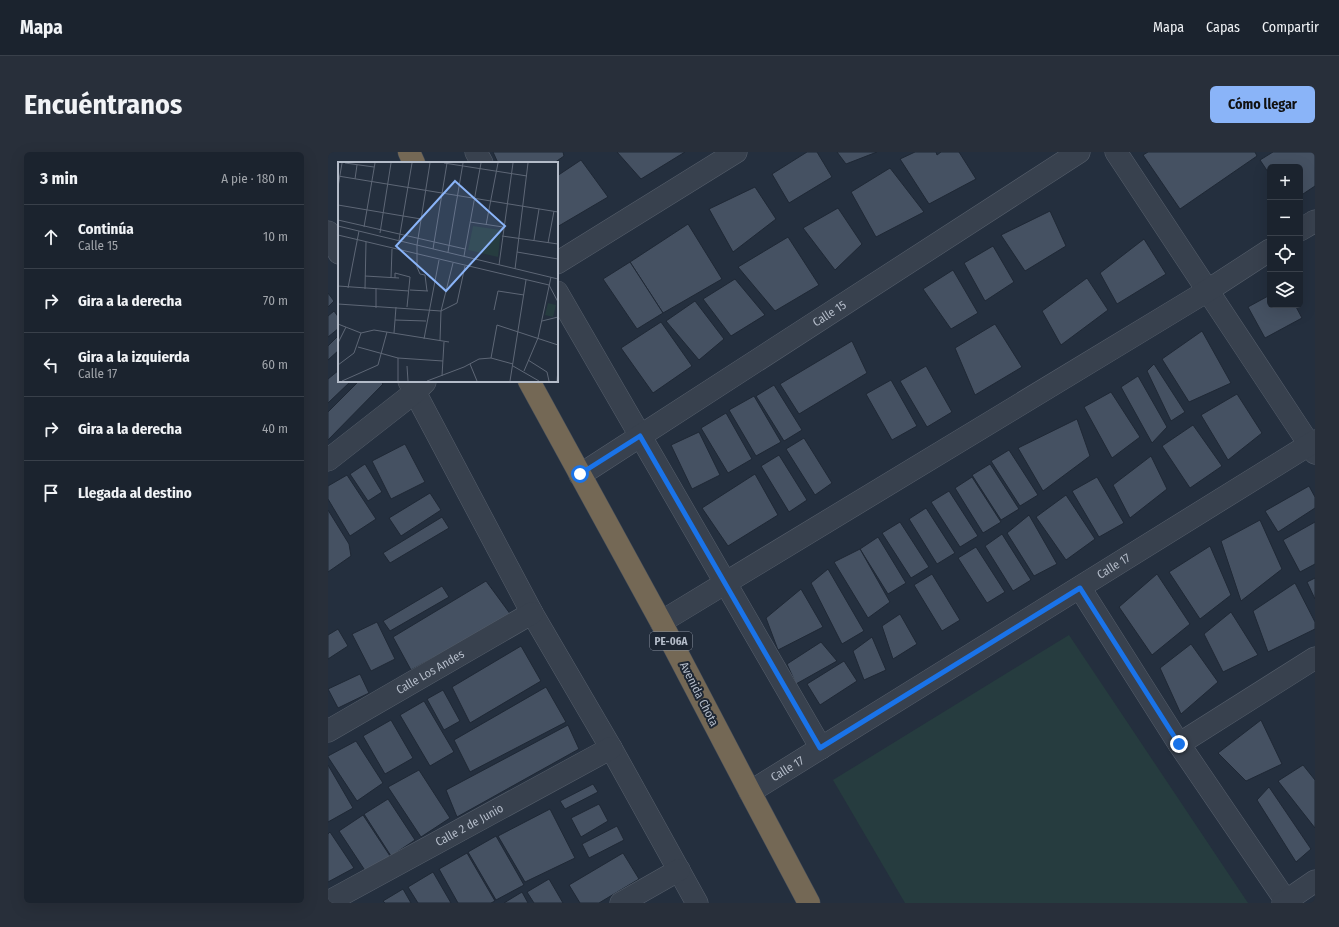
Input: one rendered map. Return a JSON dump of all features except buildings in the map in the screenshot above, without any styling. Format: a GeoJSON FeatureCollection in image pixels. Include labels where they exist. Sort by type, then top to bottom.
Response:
{"type":"FeatureCollection","features":[{"type":"Feature","properties":{"kind":"highway"},"geometry":{"type":"LineString","coordinates":[[408,152],[413,162]]}},
{"type":"Feature","properties":{"kind":"highway","name":"Avenida Chota"},"geometry":{"type":"LineString","coordinates":[[530,382],[661,622],[809,903]]}},
{"type":"Feature","properties":{"kind":"street"},"geometry":{"type":"LineString","coordinates":[[476,152],[481,162]]}},
{"type":"Feature","properties":{"kind":"street","name":"Calle 15"},"geometry":{"type":"LineString","coordinates":[[580,474],[1079,152]]}},
{"type":"Feature","properties":{"kind":"street"},"geometry":{"type":"LineString","coordinates":[[1116,152],[1207,291],[1313,446]]}},
{"type":"Feature","properties":{"kind":"street"},"geometry":{"type":"LineString","coordinates":[[558,262],[733,153]]}},
{"type":"Feature","properties":{"kind":"street"},"geometry":{"type":"LineString","coordinates":[[1303,228],[1315,221]]}},
{"type":"Feature","properties":{"kind":"street"},"geometry":{"type":"LineString","coordinates":[[328,232],[338,250]]}},
{"type":"Feature","properties":{"kind":"street"},"geometry":{"type":"LineString","coordinates":[[661,622],[1207,291],[1267,252]]}},
{"type":"Feature","properties":{"kind":"street"},"geometry":{"type":"LineString","coordinates":[[558,294],[820,748]]}},
{"type":"Feature","properties":{"kind":"street"},"geometry":{"type":"LineString","coordinates":[[328,460],[417,385],[532,613],[612,748],[697,903]]}},
{"type":"Feature","properties":{"kind":"street","name":"Calle 17"},"geometry":{"type":"LineString","coordinates":[[750,792],[1313,446]]}},
{"type":"Feature","properties":{"kind":"street"},"geometry":{"type":"LineString","coordinates":[[1080,588],[1179,744],[1284,902],[1315,881]]}},
{"type":"Feature","properties":{"kind":"street","name":"Calle Los Andes"},"geometry":{"type":"LineString","coordinates":[[328,731],[532,613]]}},
{"type":"Feature","properties":{"kind":"street"},"geometry":{"type":"LineString","coordinates":[[1179,744],[1315,658]]}},
{"type":"Feature","properties":{"kind":"street","name":"Calle 2 de Junio"},"geometry":{"type":"LineString","coordinates":[[328,902],[612,748]]}},
{"type":"Feature","properties":{"kind":"street"},"geometry":{"type":"LineString","coordinates":[[621,903],[679,870]]}},
{"type":"Feature","properties":{"kind":"green space"},"geometry":{"type":"Polygon","coordinates":[[[1069,635],[1248,903],[905,903],[833,780],[1069,635]]]}},
{"type":"Feature","properties":{"kind":"route"},"geometry":{"type":"LineString","coordinates":[[580,474],[640,436],[820,748],[1080,588],[1179,744]]}}]}
